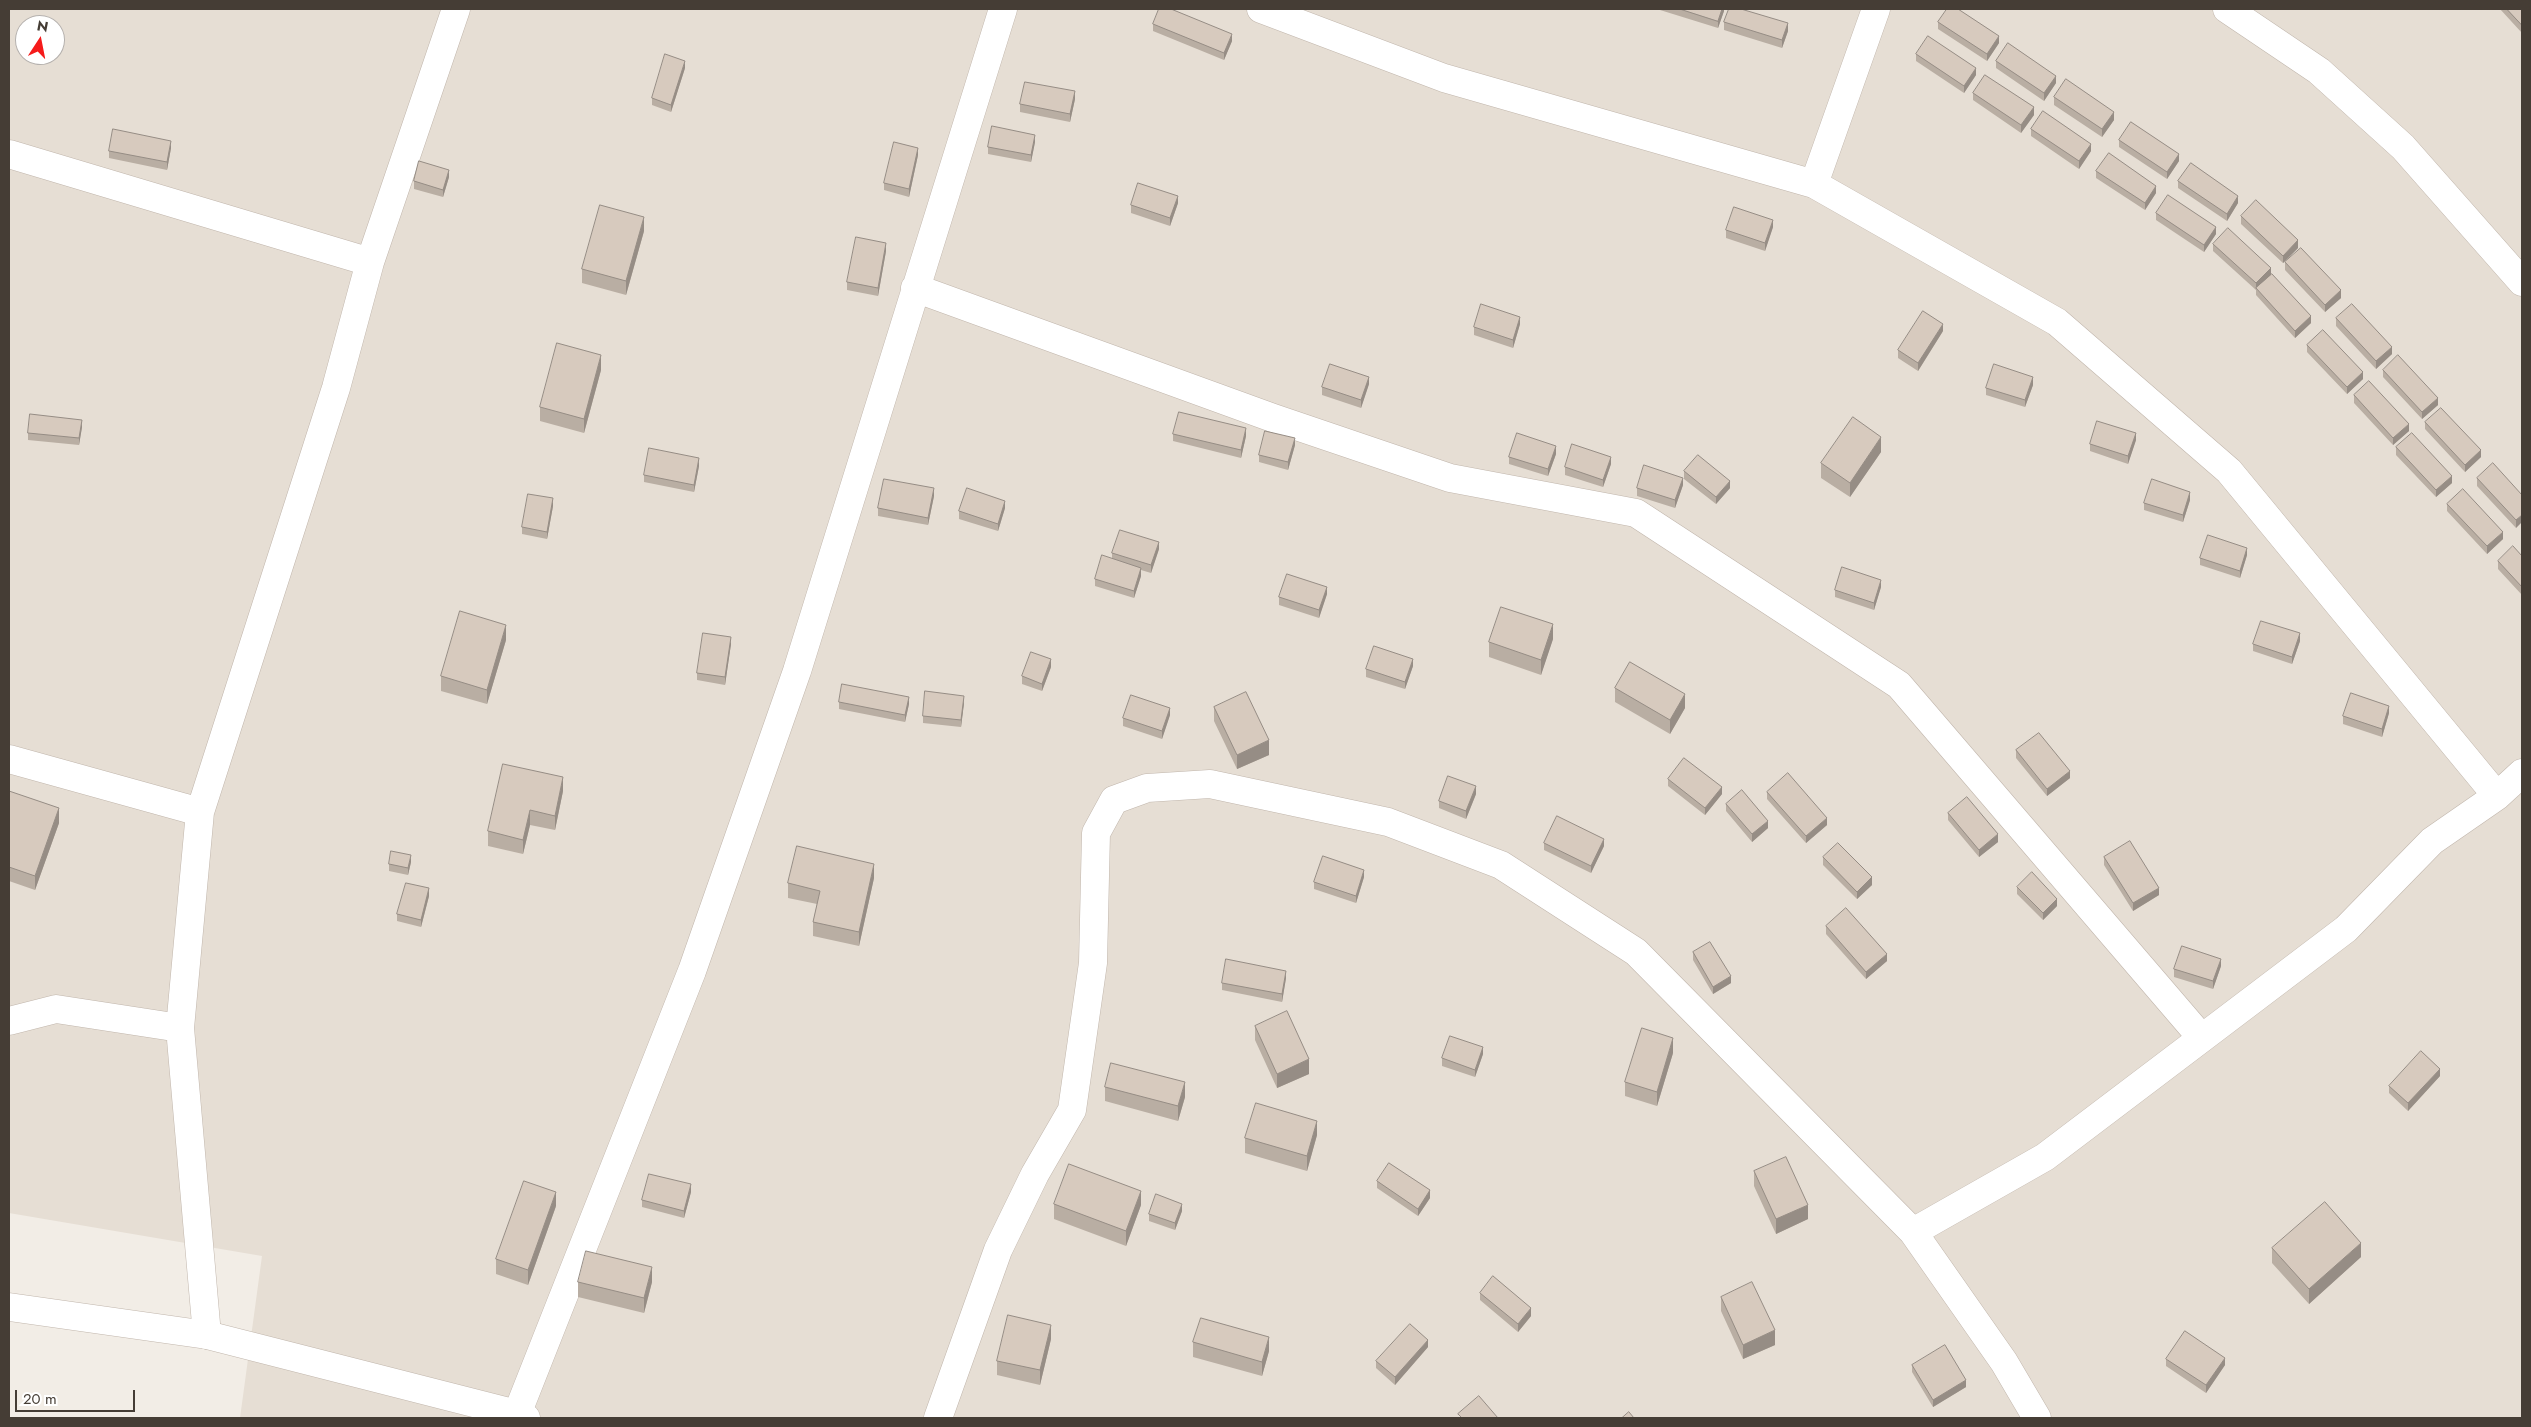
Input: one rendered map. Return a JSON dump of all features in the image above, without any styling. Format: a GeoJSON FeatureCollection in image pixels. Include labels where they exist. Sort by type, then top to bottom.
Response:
{"type":"FeatureCollection","features":[{"type":"Feature","properties":{"kind":"street"},"geometry":{"type":"LineString","coordinates":[[208,1335],[180,1028],[200,812],[336,388],[370,262],[456,9]]}},
{"type":"Feature","properties":{"kind":"street"},"geometry":{"type":"LineString","coordinates":[[9,1306],[208,1335],[521,1416],[692,971],[797,671],[1003,9]]}},
{"type":"Feature","properties":{"kind":"street"},"geometry":{"type":"LineString","coordinates":[[1261,9],[1444,78],[1814,184],[2057,322],[2229,471],[2497,796]]}},
{"type":"Feature","properties":{"kind":"street"},"geometry":{"type":"LineString","coordinates":[[1814,184],[1876,9]]}},
{"type":"Feature","properties":{"kind":"street"},"geometry":{"type":"LineString","coordinates":[[2227,9],[2319,71],[2403,147],[2522,282]]}},
{"type":"Feature","properties":{"kind":"street"},"geometry":{"type":"LineString","coordinates":[[9,154],[370,262]]}},
{"type":"Feature","properties":{"kind":"street"},"geometry":{"type":"LineString","coordinates":[[915,288],[1264,414],[1450,478],[1636,513],[1899,685],[2201,1037]]}},
{"type":"Feature","properties":{"kind":"street"},"geometry":{"type":"LineString","coordinates":[[9,759],[200,812]]}},
{"type":"Feature","properties":{"kind":"street"},"geometry":{"type":"LineString","coordinates":[[1913,1232],[2045,1158],[2201,1037],[2346,929],[2432,841],[2497,796],[2522,773]]}},
{"type":"Feature","properties":{"kind":"street"},"geometry":{"type":"LineString","coordinates":[[938,1418],[998,1250],[1035,1174],[1072,1110],[1093,963],[1096,833],[1114,800],[1147,788],[1210,784],[1388,822],[1501,865],[1636,952],[1913,1232],[2004,1362],[2037,1418]]}},
{"type":"Feature","properties":{"kind":"street"},"geometry":{"type":"LineString","coordinates":[[9,1021],[56,1008],[180,1028]]}},
{"type":"Feature","properties":{"kind":"shaded area"},"geometry":{"type":"Polygon","coordinates":[[[9,9],[2522,9],[2522,1418],[240,1418],[262,1256],[9,1213],[9,9]]]}},
{"type":"Feature","properties":{"kind":"building"},"geometry":{"type":"Polygon","coordinates":[[[1159,9],[1171,9],[1232,34],[1224,53],[1153,24],[1159,9]]]}},
{"type":"Feature","properties":{"kind":"building"},"geometry":{"type":"Polygon","coordinates":[[[1680,9],[1722,9],[1718,21],[1680,9]]]}},
{"type":"Feature","properties":{"kind":"building"},"geometry":{"type":"Polygon","coordinates":[[[1729,9],[1741,9],[1788,23],[1782,40],[1724,22],[1729,9]]]}},
{"type":"Feature","properties":{"kind":"building"},"geometry":{"type":"Polygon","coordinates":[[[1947,9],[1958,9],[1999,36],[1987,54],[1938,22],[1947,9]]]}},
{"type":"Feature","properties":{"kind":"building"},"geometry":{"type":"Polygon","coordinates":[[[2507,9],[2522,9],[2522,25],[2507,9]]]}},
{"type":"Feature","properties":{"kind":"building"},"geometry":{"type":"Polygon","coordinates":[[[1928,36],[1976,68],[1964,86],[1916,54],[1928,36]]]}},
{"type":"Feature","properties":{"kind":"building"},"geometry":{"type":"Polygon","coordinates":[[[2008,43],[2056,76],[2044,93],[1996,61],[2008,43]]]}},
{"type":"Feature","properties":{"kind":"building"},"geometry":{"type":"Polygon","coordinates":[[[665,54],[685,61],[671,105],[652,98],[665,54]]]}},
{"type":"Feature","properties":{"kind":"building"},"geometry":{"type":"Polygon","coordinates":[[[1985,75],[2034,107],[2021,125],[1973,93],[1985,75]]]}},
{"type":"Feature","properties":{"kind":"building"},"geometry":{"type":"Polygon","coordinates":[[[2066,79],[2114,112],[2102,129],[2054,97],[2066,79]]]}},
{"type":"Feature","properties":{"kind":"building"},"geometry":{"type":"Polygon","coordinates":[[[1025,82],[1075,91],[1070,114],[1020,104],[1025,82]]]}},
{"type":"Feature","properties":{"kind":"building"},"geometry":{"type":"Polygon","coordinates":[[[2043,111],[2091,144],[2079,161],[2031,129],[2043,111]]]}},
{"type":"Feature","properties":{"kind":"building"},"geometry":{"type":"Polygon","coordinates":[[[2131,122],[2179,154],[2167,172],[2119,140],[2131,122]]]}},
{"type":"Feature","properties":{"kind":"building"},"geometry":{"type":"Polygon","coordinates":[[[992,126],[1035,135],[1031,155],[988,147],[992,126]]]}},
{"type":"Feature","properties":{"kind":"building"},"geometry":{"type":"Polygon","coordinates":[[[113,129],[171,141],[167,162],[109,151],[113,129]]]}},
{"type":"Feature","properties":{"kind":"building"},"geometry":{"type":"Polygon","coordinates":[[[894,142],[918,148],[909,189],[884,183],[894,142]]]}},
{"type":"Feature","properties":{"kind":"building"},"geometry":{"type":"Polygon","coordinates":[[[2109,153],[2156,186],[2145,203],[2096,171],[2109,153]]]}},
{"type":"Feature","properties":{"kind":"building"},"geometry":{"type":"Polygon","coordinates":[[[419,161],[449,170],[443,190],[414,181],[419,161]]]}},
{"type":"Feature","properties":{"kind":"building"},"geometry":{"type":"Polygon","coordinates":[[[2191,163],[2238,196],[2227,214],[2178,181],[2191,163]]]}},
{"type":"Feature","properties":{"kind":"building"},"geometry":{"type":"Polygon","coordinates":[[[1138,183],[1178,196],[1170,218],[1131,205],[1138,183]]]}},
{"type":"Feature","properties":{"kind":"building"},"geometry":{"type":"Polygon","coordinates":[[[2168,195],[2216,227],[2204,245],[2156,213],[2168,195]]]}},
{"type":"Feature","properties":{"kind":"building"},"geometry":{"type":"Polygon","coordinates":[[[2256,200],[2298,240],[2283,256],[2241,216],[2256,200]]]}},
{"type":"Feature","properties":{"kind":"building"},"geometry":{"type":"Polygon","coordinates":[[[600,205],[644,217],[626,281],[582,269],[600,205]]]}},
{"type":"Feature","properties":{"kind":"building"},"geometry":{"type":"Polygon","coordinates":[[[1734,207],[1773,220],[1765,243],[1726,230],[1734,207]]]}},
{"type":"Feature","properties":{"kind":"building"},"geometry":{"type":"Polygon","coordinates":[[[2228,228],[2271,268],[2256,283],[2213,244],[2228,228]]]}},
{"type":"Feature","properties":{"kind":"building"},"geometry":{"type":"Polygon","coordinates":[[[856,237],[886,243],[878,288],[847,282],[856,237]]]}},
{"type":"Feature","properties":{"kind":"building"},"geometry":{"type":"Polygon","coordinates":[[[2301,248],[2341,290],[2325,305],[2285,262],[2301,248]]]}},
{"type":"Feature","properties":{"kind":"building"},"geometry":{"type":"Polygon","coordinates":[[[2272,274],[2311,316],[2295,331],[2256,288],[2272,274]]]}},
{"type":"Feature","properties":{"kind":"building"},"geometry":{"type":"Polygon","coordinates":[[[1481,304],[1520,317],[1513,340],[1474,327],[1481,304]]]}},
{"type":"Feature","properties":{"kind":"building"},"geometry":{"type":"Polygon","coordinates":[[[2352,304],[2392,347],[2376,361],[2336,318],[2352,304]]]}},
{"type":"Feature","properties":{"kind":"building"},"geometry":{"type":"Polygon","coordinates":[[[1923,311],[1943,324],[1918,363],[1898,350],[1923,311]]]}},
{"type":"Feature","properties":{"kind":"building"},"geometry":{"type":"Polygon","coordinates":[[[2323,330],[2363,372],[2347,387],[2307,345],[2323,330]]]}},
{"type":"Feature","properties":{"kind":"building"},"geometry":{"type":"Polygon","coordinates":[[[557,343],[601,355],[584,419],[540,407],[557,343]]]}},
{"type":"Feature","properties":{"kind":"building"},"geometry":{"type":"Polygon","coordinates":[[[2398,355],[2438,398],[2422,412],[2383,370],[2398,355]]]}},
{"type":"Feature","properties":{"kind":"building"},"geometry":{"type":"Polygon","coordinates":[[[1330,364],[1369,377],[1361,400],[1322,387],[1330,364]]]}},
{"type":"Feature","properties":{"kind":"building"},"geometry":{"type":"Polygon","coordinates":[[[1994,364],[2033,377],[2025,400],[1986,388],[1994,364]]]}},
{"type":"Feature","properties":{"kind":"building"},"geometry":{"type":"Polygon","coordinates":[[[2369,381],[2409,424],[2393,438],[2354,395],[2369,381]]]}},
{"type":"Feature","properties":{"kind":"building"},"geometry":{"type":"Polygon","coordinates":[[[2441,408],[2481,450],[2465,465],[2425,422],[2441,408]]]}},
{"type":"Feature","properties":{"kind":"building"},"geometry":{"type":"Polygon","coordinates":[[[1179,412],[1246,428],[1241,450],[1173,434],[1179,412]]]}},
{"type":"Feature","properties":{"kind":"building"},"geometry":{"type":"Polygon","coordinates":[[[30,414],[82,420],[79,438],[28,433],[30,414]]]}},
{"type":"Feature","properties":{"kind":"building"},"geometry":{"type":"Polygon","coordinates":[[[1853,417],[1881,437],[1850,483],[1821,463],[1853,417]]]}},
{"type":"Feature","properties":{"kind":"building"},"geometry":{"type":"Polygon","coordinates":[[[2097,421],[2136,433],[2128,456],[2090,444],[2097,421]]]}},
{"type":"Feature","properties":{"kind":"building"},"geometry":{"type":"Polygon","coordinates":[[[1265,431],[1295,438],[1288,462],[1259,455],[1265,431]]]}},
{"type":"Feature","properties":{"kind":"building"},"geometry":{"type":"Polygon","coordinates":[[[1517,433],[1556,446],[1548,469],[1509,457],[1517,433]]]}},
{"type":"Feature","properties":{"kind":"building"},"geometry":{"type":"Polygon","coordinates":[[[2412,433],[2452,476],[2436,490],[2396,447],[2412,433]]]}},
{"type":"Feature","properties":{"kind":"building"},"geometry":{"type":"Polygon","coordinates":[[[1572,444],[1611,457],[1603,480],[1565,467],[1572,444]]]}},
{"type":"Feature","properties":{"kind":"building"},"geometry":{"type":"Polygon","coordinates":[[[649,448],[699,458],[694,485],[644,475],[649,448]]]}},
{"type":"Feature","properties":{"kind":"building"},"geometry":{"type":"Polygon","coordinates":[[[1698,455],[1730,481],[1716,497],[1684,471],[1698,455]]]}},
{"type":"Feature","properties":{"kind":"building"},"geometry":{"type":"Polygon","coordinates":[[[2493,463],[2522,495],[2522,515],[2516,520],[2477,478],[2493,463]]]}},
{"type":"Feature","properties":{"kind":"building"},"geometry":{"type":"Polygon","coordinates":[[[1644,465],[1683,478],[1675,500],[1637,488],[1644,465]]]}},
{"type":"Feature","properties":{"kind":"building"},"geometry":{"type":"Polygon","coordinates":[[[884,479],[934,488],[928,518],[878,508],[884,479]]]}},
{"type":"Feature","properties":{"kind":"building"},"geometry":{"type":"Polygon","coordinates":[[[2152,479],[2190,492],[2183,515],[2144,503],[2152,479]]]}},
{"type":"Feature","properties":{"kind":"building"},"geometry":{"type":"Polygon","coordinates":[[[967,488],[1005,501],[998,524],[959,511],[967,488]]]}},
{"type":"Feature","properties":{"kind":"building"},"geometry":{"type":"Polygon","coordinates":[[[2463,489],[2503,532],[2487,546],[2447,504],[2463,489]]]}},
{"type":"Feature","properties":{"kind":"building"},"geometry":{"type":"Polygon","coordinates":[[[528,494],[553,498],[547,532],[522,527],[528,494]]]}},
{"type":"Feature","properties":{"kind":"building"},"geometry":{"type":"Polygon","coordinates":[[[1120,530],[1159,542],[1151,565],[1112,553],[1120,530]]]}},
{"type":"Feature","properties":{"kind":"building"},"geometry":{"type":"Polygon","coordinates":[[[2208,535],[2247,548],[2240,571],[2200,558],[2208,535]]]}},
{"type":"Feature","properties":{"kind":"building"},"geometry":{"type":"Polygon","coordinates":[[[2513,546],[2522,556],[2522,587],[2498,561],[2513,546]]]}},
{"type":"Feature","properties":{"kind":"building"},"geometry":{"type":"Polygon","coordinates":[[[1102,555],[1141,568],[1134,591],[1095,579],[1102,555]]]}},
{"type":"Feature","properties":{"kind":"building"},"geometry":{"type":"Polygon","coordinates":[[[1842,567],[1881,580],[1874,603],[1835,590],[1842,567]]]}},
{"type":"Feature","properties":{"kind":"building"},"geometry":{"type":"Polygon","coordinates":[[[1287,574],[1327,587],[1319,610],[1279,597],[1287,574]]]}},
{"type":"Feature","properties":{"kind":"building"},"geometry":{"type":"Polygon","coordinates":[[[1501,607],[1553,624],[1541,660],[1489,642],[1501,607]]]}},
{"type":"Feature","properties":{"kind":"building"},"geometry":{"type":"Polygon","coordinates":[[[460,611],[506,625],[487,690],[441,676],[460,611]]]}},
{"type":"Feature","properties":{"kind":"building"},"geometry":{"type":"Polygon","coordinates":[[[2261,621],[2300,633],[2292,657],[2253,644],[2261,621]]]}},
{"type":"Feature","properties":{"kind":"building"},"geometry":{"type":"Polygon","coordinates":[[[703,633],[731,637],[725,677],[697,673],[703,633]]]}},
{"type":"Feature","properties":{"kind":"building"},"geometry":{"type":"Polygon","coordinates":[[[1374,646],[1413,659],[1405,682],[1366,669],[1374,646]]]}},
{"type":"Feature","properties":{"kind":"building"},"geometry":{"type":"Polygon","coordinates":[[[1031,652],[1051,659],[1042,684],[1022,676],[1031,652]]]}},
{"type":"Feature","properties":{"kind":"building"},"geometry":{"type":"Polygon","coordinates":[[[1630,662],[1685,694],[1670,720],[1615,688],[1630,662]]]}},
{"type":"Feature","properties":{"kind":"building"},"geometry":{"type":"Polygon","coordinates":[[[842,684],[909,697],[905,715],[839,702],[842,684]]]}},
{"type":"Feature","properties":{"kind":"building"},"geometry":{"type":"Polygon","coordinates":[[[925,691],[964,696],[961,720],[923,716],[925,691]]]}},
{"type":"Feature","properties":{"kind":"building"},"geometry":{"type":"Polygon","coordinates":[[[1246,692],[1269,740],[1237,755],[1214,707],[1246,692]]]}},
{"type":"Feature","properties":{"kind":"building"},"geometry":{"type":"Polygon","coordinates":[[[2351,693],[2389,706],[2382,729],[2343,716],[2351,693]]]}},
{"type":"Feature","properties":{"kind":"building"},"geometry":{"type":"Polygon","coordinates":[[[1131,695],[1170,708],[1162,731],[1123,718],[1131,695]]]}},
{"type":"Feature","properties":{"kind":"building"},"geometry":{"type":"Polygon","coordinates":[[[2039,733],[2070,771],[2047,789],[2016,750],[2039,733]]]}},
{"type":"Feature","properties":{"kind":"building"},"geometry":{"type":"Polygon","coordinates":[[[1684,758],[1722,787],[1705,808],[1668,779],[1684,758]]]}},
{"type":"Feature","properties":{"kind":"building"},"geometry":{"type":"Polygon","coordinates":[[[503,764],[563,777],[555,816],[530,810],[523,840],[488,831],[503,764]]]}},
{"type":"Feature","properties":{"kind":"building"},"geometry":{"type":"Polygon","coordinates":[[[1788,773],[1827,818],[1806,836],[1767,792],[1788,773]]]}},
{"type":"Feature","properties":{"kind":"building"},"geometry":{"type":"Polygon","coordinates":[[[1448,776],[1476,786],[1466,811],[1439,801],[1448,776]]]}},
{"type":"Feature","properties":{"kind":"building"},"geometry":{"type":"Polygon","coordinates":[[[1742,790],[1768,821],[1752,834],[1726,804],[1742,790]]]}},
{"type":"Feature","properties":{"kind":"building"},"geometry":{"type":"Polygon","coordinates":[[[9,791],[59,808],[35,876],[9,867],[9,791]]]}},
{"type":"Feature","properties":{"kind":"building"},"geometry":{"type":"Polygon","coordinates":[[[1967,797],[1998,834],[1979,850],[1948,813],[1967,797]]]}},
{"type":"Feature","properties":{"kind":"building"},"geometry":{"type":"Polygon","coordinates":[[[1557,816],[1604,839],[1591,866],[1544,843],[1557,816]]]}},
{"type":"Feature","properties":{"kind":"building"},"geometry":{"type":"Polygon","coordinates":[[[2130,841],[2159,888],[2133,903],[2104,857],[2130,841]]]}},
{"type":"Feature","properties":{"kind":"building"},"geometry":{"type":"Polygon","coordinates":[[[1838,843],[1872,877],[1857,892],[1823,857],[1838,843]]]}},
{"type":"Feature","properties":{"kind":"building"},"geometry":{"type":"Polygon","coordinates":[[[797,846],[874,864],[859,932],[813,922],[820,891],[788,883],[797,846]]]}},
{"type":"Feature","properties":{"kind":"building"},"geometry":{"type":"Polygon","coordinates":[[[391,851],[411,855],[408,868],[389,864],[391,851]]]}},
{"type":"Feature","properties":{"kind":"building"},"geometry":{"type":"Polygon","coordinates":[[[1323,856],[1364,870],[1356,896],[1314,882],[1323,856]]]}},
{"type":"Feature","properties":{"kind":"building"},"geometry":{"type":"Polygon","coordinates":[[[2032,872],[2057,899],[2043,913],[2017,887],[2032,872]]]}},
{"type":"Feature","properties":{"kind":"building"},"geometry":{"type":"Polygon","coordinates":[[[406,883],[429,888],[421,920],[397,914],[406,883]]]}},
{"type":"Feature","properties":{"kind":"building"},"geometry":{"type":"Polygon","coordinates":[[[1846,908],[1887,954],[1866,972],[1826,926],[1846,908]]]}},
{"type":"Feature","properties":{"kind":"building"},"geometry":{"type":"Polygon","coordinates":[[[1710,942],[1731,976],[1713,987],[1693,952],[1710,942]]]}},
{"type":"Feature","properties":{"kind":"building"},"geometry":{"type":"Polygon","coordinates":[[[2182,946],[2221,959],[2213,981],[2174,969],[2182,946]]]}},
{"type":"Feature","properties":{"kind":"building"},"geometry":{"type":"Polygon","coordinates":[[[1226,959],[1286,971],[1282,994],[1222,983],[1226,959]]]}},
{"type":"Feature","properties":{"kind":"building"},"geometry":{"type":"Polygon","coordinates":[[[1287,1011],[1309,1059],[1277,1074],[1255,1026],[1287,1011]]]}},
{"type":"Feature","properties":{"kind":"building"},"geometry":{"type":"Polygon","coordinates":[[[1642,1028],[1673,1038],[1657,1092],[1625,1082],[1642,1028]]]}},
{"type":"Feature","properties":{"kind":"building"},"geometry":{"type":"Polygon","coordinates":[[[1450,1036],[1483,1047],[1475,1070],[1442,1058],[1450,1036]]]}},
{"type":"Feature","properties":{"kind":"building"},"geometry":{"type":"Polygon","coordinates":[[[2421,1051],[2440,1069],[2408,1103],[2389,1086],[2421,1051]]]}},
{"type":"Feature","properties":{"kind":"building"},"geometry":{"type":"Polygon","coordinates":[[[1111,1063],[1185,1082],[1178,1106],[1105,1087],[1111,1063]]]}},
{"type":"Feature","properties":{"kind":"building"},"geometry":{"type":"Polygon","coordinates":[[[1256,1103],[1317,1121],[1307,1156],[1245,1138],[1256,1103]]]}},
{"type":"Feature","properties":{"kind":"building"},"geometry":{"type":"Polygon","coordinates":[[[1786,1157],[1808,1205],[1776,1219],[1754,1171],[1786,1157]]]}},
{"type":"Feature","properties":{"kind":"building"},"geometry":{"type":"Polygon","coordinates":[[[1389,1163],[1430,1190],[1418,1209],[1377,1181],[1389,1163]]]}},
{"type":"Feature","properties":{"kind":"building"},"geometry":{"type":"Polygon","coordinates":[[[1069,1164],[1141,1191],[1126,1231],[1054,1204],[1069,1164]]]}},
{"type":"Feature","properties":{"kind":"building"},"geometry":{"type":"Polygon","coordinates":[[[649,1174],[691,1184],[684,1211],[642,1200],[649,1174]]]}},
{"type":"Feature","properties":{"kind":"building"},"geometry":{"type":"Polygon","coordinates":[[[524,1181],[556,1192],[528,1270],[496,1259],[524,1181]]]}},
{"type":"Feature","properties":{"kind":"building"},"geometry":{"type":"Polygon","coordinates":[[[1156,1194],[1182,1204],[1175,1223],[1149,1214],[1156,1194]]]}},
{"type":"Feature","properties":{"kind":"building"},"geometry":{"type":"Polygon","coordinates":[[[2325,1202],[2361,1243],[2309,1289],[2272,1248],[2325,1202]]]}},
{"type":"Feature","properties":{"kind":"building"},"geometry":{"type":"Polygon","coordinates":[[[586,1251],[652,1267],[644,1298],[578,1282],[586,1251]]]}},
{"type":"Feature","properties":{"kind":"building"},"geometry":{"type":"Polygon","coordinates":[[[1493,1276],[1531,1308],[1518,1324],[1480,1293],[1493,1276]]]}},
{"type":"Feature","properties":{"kind":"building"},"geometry":{"type":"Polygon","coordinates":[[[1752,1282],[1775,1330],[1743,1345],[1721,1297],[1752,1282]]]}},
{"type":"Feature","properties":{"kind":"building"},"geometry":{"type":"Polygon","coordinates":[[[1008,1315],[1051,1325],[1040,1370],[997,1361],[1008,1315]]]}},
{"type":"Feature","properties":{"kind":"building"},"geometry":{"type":"Polygon","coordinates":[[[1201,1318],[1269,1337],[1262,1362],[1193,1342],[1201,1318]]]}},
{"type":"Feature","properties":{"kind":"building"},"geometry":{"type":"Polygon","coordinates":[[[1410,1324],[1428,1340],[1395,1377],[1376,1361],[1410,1324]]]}},
{"type":"Feature","properties":{"kind":"building"},"geometry":{"type":"Polygon","coordinates":[[[2185,1331],[2225,1358],[2206,1385],[2166,1359],[2185,1331]]]}},
{"type":"Feature","properties":{"kind":"building"},"geometry":{"type":"Polygon","coordinates":[[[1945,1345],[1966,1380],[1933,1400],[1912,1365],[1945,1345]]]}},
{"type":"Feature","properties":{"kind":"building"},"geometry":{"type":"Polygon","coordinates":[[[1479,1396],[1498,1418],[1462,1418],[1458,1414],[1479,1396]]]}},
{"type":"Feature","properties":{"kind":"building"},"geometry":{"type":"Polygon","coordinates":[[[1629,1412],[1634,1418],[1622,1418],[1629,1412]]]}}]}
